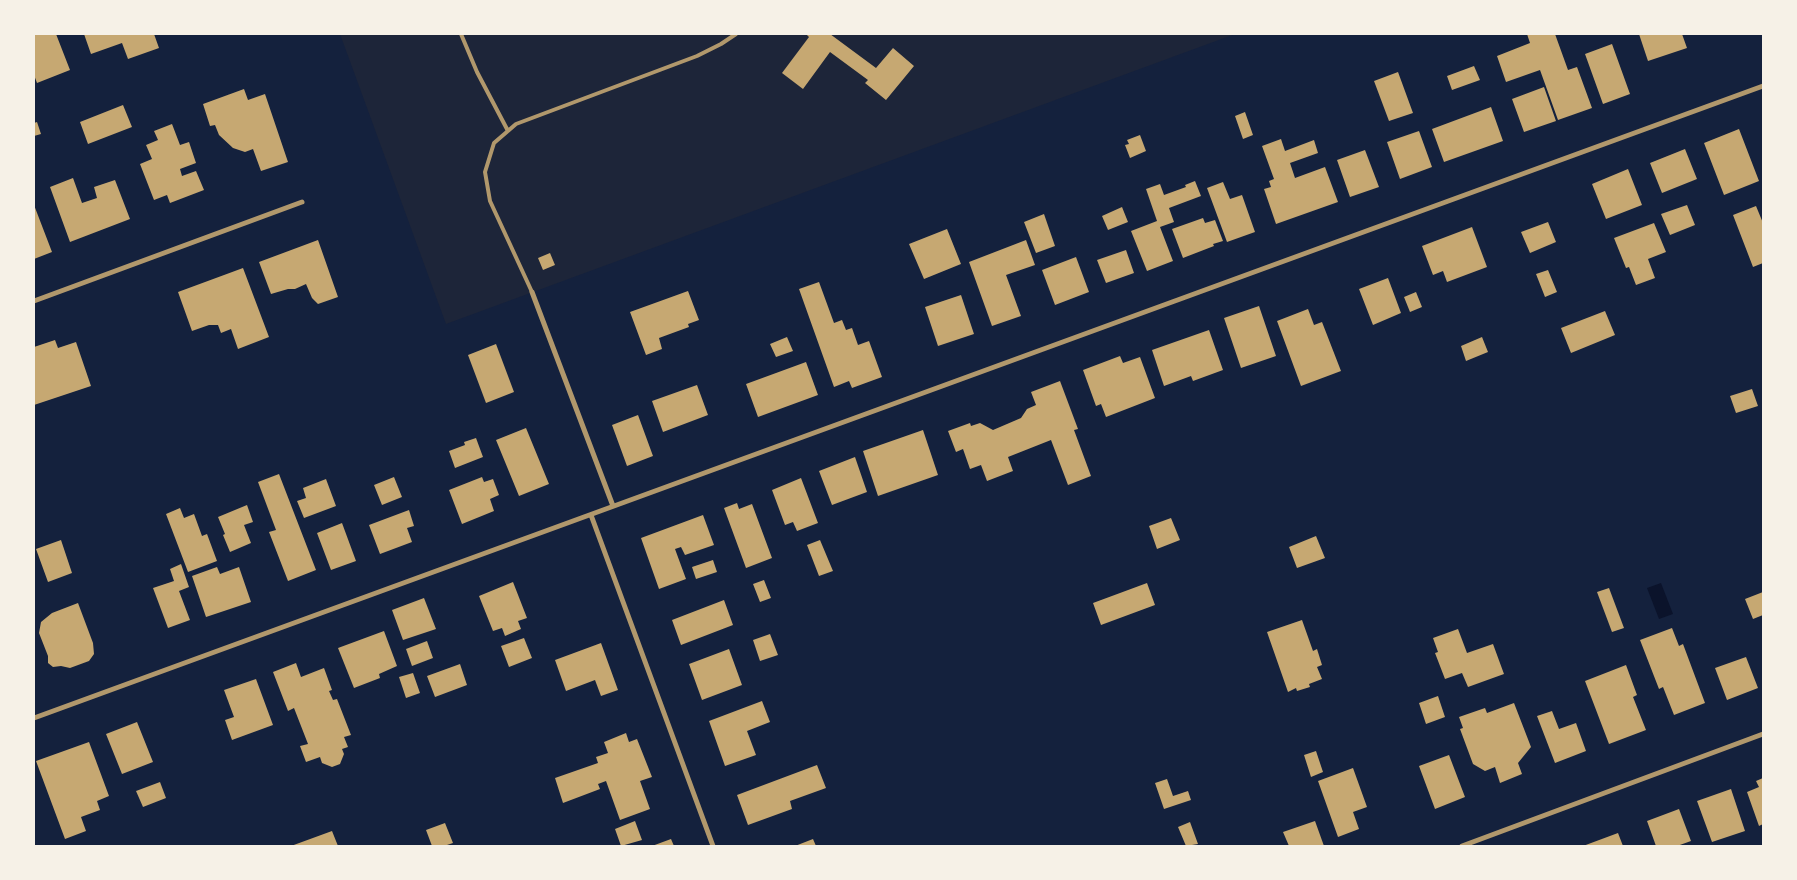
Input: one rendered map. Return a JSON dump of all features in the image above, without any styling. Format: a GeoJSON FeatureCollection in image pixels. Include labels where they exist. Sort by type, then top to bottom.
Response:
{"type":"FeatureCollection","features":[{"type":"Feature","properties":{"kind":"street"},"geometry":{"type":"LineString","coordinates":[[34,718],[1763,86]]}},
{"type":"Feature","properties":{"kind":"street"},"geometry":{"type":"LineString","coordinates":[[34,301],[302,202]]}},
{"type":"Feature","properties":{"kind":"street"},"geometry":{"type":"LineString","coordinates":[[532,292],[613,506]]}},
{"type":"Feature","properties":{"kind":"street"},"geometry":{"type":"LineString","coordinates":[[591,515],[713,846]]}},
{"type":"Feature","properties":{"kind":"street"},"geometry":{"type":"LineString","coordinates":[[1462,846],[1763,734]]}},
{"type":"Feature","properties":{"kind":"lane"},"geometry":{"type":"LineString","coordinates":[[461,34],[477,72],[508,130]]}},
{"type":"Feature","properties":{"kind":"lane"},"geometry":{"type":"LineString","coordinates":[[532,292],[490,202],[485,172],[494,143],[516,124],[697,56],[722,44],[736,34]]}},
{"type":"Feature","properties":{"kind":"shaded area"},"geometry":{"type":"Polygon","coordinates":[[[340,34],[1235,34],[446,324],[340,34]]]}},
{"type":"Feature","properties":{"kind":"shaded area"},"geometry":{"type":"Polygon","coordinates":[[[1661,583],[1673,614],[1659,619],[1647,588],[1661,583]]]}},
{"type":"Feature","properties":{"kind":"building"},"geometry":{"type":"Polygon","coordinates":[[[34,34],[56,34],[70,70],[37,83],[34,75],[34,34]]]}},
{"type":"Feature","properties":{"kind":"building"},"geometry":{"type":"Polygon","coordinates":[[[84,34],[154,34],[159,48],[128,59],[122,43],[91,54],[84,34]]]}},
{"type":"Feature","properties":{"kind":"building"},"geometry":{"type":"Polygon","coordinates":[[[806,34],[830,34],[876,68],[893,48],[914,66],[886,100],[865,83],[868,80],[830,52],[803,89],[782,73],[809,37],[806,34]]]}},
{"type":"Feature","properties":{"kind":"building"},"geometry":{"type":"Polygon","coordinates":[[[1527,34],[1555,34],[1568,70],[1577,67],[1592,108],[1558,120],[1540,70],[1506,82],[1497,56],[1530,43],[1527,34]]]}},
{"type":"Feature","properties":{"kind":"building"},"geometry":{"type":"Polygon","coordinates":[[[1639,34],[1682,34],[1687,48],[1648,61],[1639,34]]]}},
{"type":"Feature","properties":{"kind":"building"},"geometry":{"type":"Polygon","coordinates":[[[1612,44],[1630,94],[1603,104],[1585,54],[1612,44]]]}},
{"type":"Feature","properties":{"kind":"building"},"geometry":{"type":"Polygon","coordinates":[[[1474,66],[1480,80],[1452,90],[1447,76],[1474,66]]]}},
{"type":"Feature","properties":{"kind":"building"},"geometry":{"type":"Polygon","coordinates":[[[1398,72],[1413,113],[1389,121],[1374,81],[1398,72]]]}},
{"type":"Feature","properties":{"kind":"building"},"geometry":{"type":"Polygon","coordinates":[[[1544,87],[1556,121],[1524,132],[1512,99],[1544,87]]]}},
{"type":"Feature","properties":{"kind":"building"},"geometry":{"type":"Polygon","coordinates":[[[244,89],[248,100],[265,94],[288,162],[261,171],[253,149],[245,152],[233,148],[219,135],[215,125],[210,126],[203,104],[244,89]]]}},
{"type":"Feature","properties":{"kind":"building"},"geometry":{"type":"Polygon","coordinates":[[[123,105],[132,127],[88,144],[80,122],[123,105]]]}},
{"type":"Feature","properties":{"kind":"building"},"geometry":{"type":"Polygon","coordinates":[[[1491,107],[1503,141],[1444,162],[1432,129],[1491,107]]]}},
{"type":"Feature","properties":{"kind":"building"},"geometry":{"type":"Polygon","coordinates":[[[1245,112],[1253,135],[1243,139],[1235,116],[1245,112]]]}},
{"type":"Feature","properties":{"kind":"building"},"geometry":{"type":"Polygon","coordinates":[[[37,122],[41,134],[34,136],[34,123],[37,122]]]}},
{"type":"Feature","properties":{"kind":"building"},"geometry":{"type":"Polygon","coordinates":[[[172,124],[180,145],[189,142],[196,163],[180,169],[182,176],[196,171],[204,190],[170,203],[167,195],[154,200],[140,164],[152,159],[146,145],[158,140],[154,131],[172,124]]]}},
{"type":"Feature","properties":{"kind":"building"},"geometry":{"type":"Polygon","coordinates":[[[1739,129],[1759,181],[1724,195],[1704,143],[1739,129]]]}},
{"type":"Feature","properties":{"kind":"building"},"geometry":{"type":"Polygon","coordinates":[[[1419,131],[1432,167],[1400,179],[1387,142],[1419,131]]]}},
{"type":"Feature","properties":{"kind":"building"},"geometry":{"type":"Polygon","coordinates":[[[1140,135],[1146,151],[1130,158],[1125,145],[1129,144],[1127,140],[1140,135]]]}},
{"type":"Feature","properties":{"kind":"building"},"geometry":{"type":"Polygon","coordinates":[[[1281,139],[1285,151],[1314,140],[1318,153],[1290,163],[1295,178],[1325,167],[1338,202],[1276,224],[1264,189],[1271,187],[1269,181],[1274,179],[1262,146],[1281,139]]]}},
{"type":"Feature","properties":{"kind":"building"},"geometry":{"type":"Polygon","coordinates":[[[1685,149],[1697,179],[1662,193],[1650,163],[1685,149]]]}},
{"type":"Feature","properties":{"kind":"building"},"geometry":{"type":"Polygon","coordinates":[[[1365,150],[1379,187],[1350,197],[1337,160],[1365,150]]]}},
{"type":"Feature","properties":{"kind":"building"},"geometry":{"type":"Polygon","coordinates":[[[1628,169],[1642,205],[1606,219],[1592,184],[1628,169]]]}},
{"type":"Feature","properties":{"kind":"building"},"geometry":{"type":"Polygon","coordinates":[[[73,178],[82,203],[97,198],[94,187],[115,180],[130,219],[70,242],[50,187],[73,178]]]}},
{"type":"Feature","properties":{"kind":"building"},"geometry":{"type":"Polygon","coordinates":[[[1195,181],[1201,196],[1169,208],[1174,222],[1160,227],[1173,261],[1147,271],[1131,231],[1157,221],[1146,189],[1160,184],[1164,195],[1186,187],[1185,185],[1195,181]]]}},
{"type":"Feature","properties":{"kind":"building"},"geometry":{"type":"Polygon","coordinates":[[[1223,182],[1230,199],[1242,195],[1255,232],[1227,242],[1207,188],[1223,182]]]}},
{"type":"Feature","properties":{"kind":"building"},"geometry":{"type":"Polygon","coordinates":[[[34,205],[52,252],[34,259],[34,205]]]}},
{"type":"Feature","properties":{"kind":"building"},"geometry":{"type":"Polygon","coordinates":[[[1687,205],[1695,225],[1670,235],[1661,214],[1687,205]]]}},
{"type":"Feature","properties":{"kind":"building"},"geometry":{"type":"Polygon","coordinates":[[[1756,206],[1763,223],[1763,263],[1753,267],[1733,215],[1756,206]]]}},
{"type":"Feature","properties":{"kind":"building"},"geometry":{"type":"Polygon","coordinates":[[[1122,207],[1128,222],[1108,230],[1102,216],[1122,207]]]}},
{"type":"Feature","properties":{"kind":"building"},"geometry":{"type":"Polygon","coordinates":[[[1044,214],[1055,246],[1036,253],[1024,222],[1044,214]]]}},
{"type":"Feature","properties":{"kind":"building"},"geometry":{"type":"Polygon","coordinates":[[[1203,218],[1205,223],[1215,220],[1223,241],[1183,258],[1172,229],[1203,218]]]}},
{"type":"Feature","properties":{"kind":"building"},"geometry":{"type":"Polygon","coordinates":[[[1548,222],[1556,242],[1530,253],[1521,232],[1548,222]]]}},
{"type":"Feature","properties":{"kind":"building"},"geometry":{"type":"Polygon","coordinates":[[[1654,223],[1666,252],[1648,259],[1655,278],[1636,285],[1629,267],[1626,268],[1614,238],[1654,223]]]}},
{"type":"Feature","properties":{"kind":"building"},"geometry":{"type":"Polygon","coordinates":[[[1472,227],[1487,267],[1447,282],[1443,271],[1433,275],[1422,246],[1472,227]]]}},
{"type":"Feature","properties":{"kind":"building"},"geometry":{"type":"Polygon","coordinates":[[[947,229],[961,264],[924,279],[909,244],[947,229]]]}},
{"type":"Feature","properties":{"kind":"building"},"geometry":{"type":"Polygon","coordinates":[[[318,240],[338,297],[318,304],[312,298],[306,284],[295,289],[271,294],[259,262],[318,240]]]}},
{"type":"Feature","properties":{"kind":"building"},"geometry":{"type":"Polygon","coordinates":[[[1026,240],[1035,265],[1006,275],[1021,316],[992,326],[969,262],[1026,240]]]}},
{"type":"Feature","properties":{"kind":"building"},"geometry":{"type":"Polygon","coordinates":[[[1126,250],[1134,273],[1106,283],[1097,260],[1126,250]]]}},
{"type":"Feature","properties":{"kind":"building"},"geometry":{"type":"Polygon","coordinates":[[[550,253],[555,265],[543,270],[538,258],[550,253]]]}},
{"type":"Feature","properties":{"kind":"building"},"geometry":{"type":"Polygon","coordinates":[[[1076,257],[1089,292],[1055,305],[1042,270],[1076,257]]]}},
{"type":"Feature","properties":{"kind":"building"},"geometry":{"type":"Polygon","coordinates":[[[243,268],[269,337],[238,349],[231,329],[221,333],[218,325],[209,325],[192,331],[178,292],[243,268]]]}},
{"type":"Feature","properties":{"kind":"building"},"geometry":{"type":"Polygon","coordinates":[[[1548,270],[1557,292],[1545,297],[1536,274],[1548,270]]]}},
{"type":"Feature","properties":{"kind":"building"},"geometry":{"type":"Polygon","coordinates":[[[1388,278],[1401,313],[1373,325],[1359,289],[1388,278]]]}},
{"type":"Feature","properties":{"kind":"building"},"geometry":{"type":"Polygon","coordinates":[[[819,282],[834,323],[842,320],[846,330],[852,328],[858,345],[869,341],[882,377],[852,388],[849,381],[834,387],[799,289],[819,282]]]}},
{"type":"Feature","properties":{"kind":"building"},"geometry":{"type":"Polygon","coordinates":[[[688,291],[699,320],[688,324],[689,327],[659,338],[662,349],[646,355],[630,312],[688,291]]]}},
{"type":"Feature","properties":{"kind":"building"},"geometry":{"type":"Polygon","coordinates":[[[1416,292],[1422,307],[1410,312],[1404,297],[1416,292]]]}},
{"type":"Feature","properties":{"kind":"building"},"geometry":{"type":"Polygon","coordinates":[[[961,295],[974,334],[938,346],[925,307],[961,295]]]}},
{"type":"Feature","properties":{"kind":"building"},"geometry":{"type":"Polygon","coordinates":[[[1259,306],[1276,356],[1241,368],[1224,318],[1259,306]]]}},
{"type":"Feature","properties":{"kind":"building"},"geometry":{"type":"Polygon","coordinates":[[[1308,309],[1314,325],[1322,322],[1341,371],[1301,386],[1277,321],[1308,309]]]}},
{"type":"Feature","properties":{"kind":"building"},"geometry":{"type":"Polygon","coordinates":[[[1605,311],[1615,335],[1571,353],[1561,328],[1605,311]]]}},
{"type":"Feature","properties":{"kind":"building"},"geometry":{"type":"Polygon","coordinates":[[[1209,330],[1223,370],[1193,381],[1191,376],[1164,386],[1152,350],[1209,330]]]}},
{"type":"Feature","properties":{"kind":"building"},"geometry":{"type":"Polygon","coordinates":[[[787,337],[793,351],[776,357],[770,344],[787,337]]]}},
{"type":"Feature","properties":{"kind":"building"},"geometry":{"type":"Polygon","coordinates":[[[1482,337],[1488,352],[1466,361],[1461,346],[1482,337]]]}},
{"type":"Feature","properties":{"kind":"building"},"geometry":{"type":"Polygon","coordinates":[[[55,340],[58,348],[76,342],[91,386],[34,405],[34,347],[55,340]]]}},
{"type":"Feature","properties":{"kind":"building"},"geometry":{"type":"Polygon","coordinates":[[[496,344],[514,392],[486,403],[468,355],[496,344]]]}},
{"type":"Feature","properties":{"kind":"building"},"geometry":{"type":"Polygon","coordinates":[[[1120,356],[1123,363],[1140,357],[1155,398],[1106,417],[1101,404],[1096,406],[1083,370],[1120,356]]]}},
{"type":"Feature","properties":{"kind":"building"},"geometry":{"type":"Polygon","coordinates":[[[806,362],[818,395],[758,417],[746,384],[806,362]]]}},
{"type":"Feature","properties":{"kind":"building"},"geometry":{"type":"Polygon","coordinates":[[[1060,381],[1078,429],[1074,430],[1091,476],[1068,485],[1051,440],[1008,457],[1013,471],[987,481],[981,465],[970,469],[963,449],[956,452],[948,431],[970,423],[971,426],[980,423],[993,430],[1021,418],[1027,409],[1036,405],[1031,392],[1060,381]]]}},
{"type":"Feature","properties":{"kind":"building"},"geometry":{"type":"Polygon","coordinates":[[[697,385],[708,415],[663,432],[652,401],[697,385]]]}},
{"type":"Feature","properties":{"kind":"building"},"geometry":{"type":"Polygon","coordinates":[[[1752,389],[1758,406],[1736,413],[1730,396],[1752,389]]]}},
{"type":"Feature","properties":{"kind":"building"},"geometry":{"type":"Polygon","coordinates":[[[638,415],[653,456],[627,466],[612,425],[638,415]]]}},
{"type":"Feature","properties":{"kind":"building"},"geometry":{"type":"Polygon","coordinates":[[[526,428],[549,484],[519,496],[496,440],[526,428]]]}},
{"type":"Feature","properties":{"kind":"building"},"geometry":{"type":"Polygon","coordinates":[[[923,430],[938,475],[878,496],[863,451],[923,430]]]}},
{"type":"Feature","properties":{"kind":"building"},"geometry":{"type":"Polygon","coordinates":[[[476,438],[483,457],[455,468],[449,451],[465,445],[464,442],[476,438]]]}},
{"type":"Feature","properties":{"kind":"building"},"geometry":{"type":"Polygon","coordinates":[[[855,457],[867,492],[832,505],[819,471],[855,457]]]}},
{"type":"Feature","properties":{"kind":"building"},"geometry":{"type":"Polygon","coordinates":[[[279,474],[316,570],[288,581],[269,532],[276,530],[258,482],[279,474]]]}},
{"type":"Feature","properties":{"kind":"building"},"geometry":{"type":"Polygon","coordinates":[[[394,477],[402,497],[382,505],[374,485],[394,477]]]}},
{"type":"Feature","properties":{"kind":"building"},"geometry":{"type":"Polygon","coordinates":[[[482,477],[484,482],[493,479],[499,495],[490,499],[494,511],[462,524],[449,490],[482,477]]]}},
{"type":"Feature","properties":{"kind":"building"},"geometry":{"type":"Polygon","coordinates":[[[801,478],[818,523],[797,531],[793,522],[785,525],[772,490],[801,478]]]}},
{"type":"Feature","properties":{"kind":"building"},"geometry":{"type":"Polygon","coordinates":[[[326,479],[336,506],[304,518],[297,501],[306,498],[303,488],[326,479]]]}},
{"type":"Feature","properties":{"kind":"building"},"geometry":{"type":"Polygon","coordinates":[[[737,503],[739,509],[752,504],[772,558],[746,568],[724,508],[737,503]]]}},
{"type":"Feature","properties":{"kind":"building"},"geometry":{"type":"Polygon","coordinates":[[[247,505],[253,522],[244,525],[251,543],[230,552],[218,517],[247,505]]]}},
{"type":"Feature","properties":{"kind":"building"},"geometry":{"type":"Polygon","coordinates":[[[180,508],[184,518],[194,514],[202,536],[207,534],[217,561],[188,572],[166,514],[180,508]]]}},
{"type":"Feature","properties":{"kind":"building"},"geometry":{"type":"Polygon","coordinates":[[[409,510],[414,526],[407,528],[412,542],[380,554],[369,525],[409,510]]]}},
{"type":"Feature","properties":{"kind":"building"},"geometry":{"type":"Polygon","coordinates":[[[703,515],[714,545],[685,555],[681,547],[675,549],[686,579],[659,589],[641,538],[703,515]]]}},
{"type":"Feature","properties":{"kind":"building"},"geometry":{"type":"Polygon","coordinates":[[[1171,518],[1180,540],[1157,549],[1149,526],[1171,518]]]}},
{"type":"Feature","properties":{"kind":"building"},"geometry":{"type":"Polygon","coordinates":[[[342,523],[356,561],[331,570],[317,533],[342,523]]]}},
{"type":"Feature","properties":{"kind":"building"},"geometry":{"type":"Polygon","coordinates":[[[1316,536],[1325,558],[1297,568],[1289,547],[1316,536]]]}},
{"type":"Feature","properties":{"kind":"building"},"geometry":{"type":"Polygon","coordinates":[[[61,540],[72,573],[48,582],[36,549],[61,540]]]}},
{"type":"Feature","properties":{"kind":"building"},"geometry":{"type":"Polygon","coordinates":[[[820,540],[833,571],[819,576],[807,545],[820,540]]]}},
{"type":"Feature","properties":{"kind":"building"},"geometry":{"type":"Polygon","coordinates":[[[713,560],[717,572],[696,579],[692,567],[713,560]]]}},
{"type":"Feature","properties":{"kind":"building"},"geometry":{"type":"Polygon","coordinates":[[[181,564],[189,587],[179,591],[190,620],[168,628],[153,588],[174,581],[170,569],[181,564]]]}},
{"type":"Feature","properties":{"kind":"building"},"geometry":{"type":"Polygon","coordinates":[[[217,567],[220,574],[239,567],[251,602],[206,617],[192,576],[217,567]]]}},
{"type":"Feature","properties":{"kind":"building"},"geometry":{"type":"Polygon","coordinates":[[[764,580],[771,598],[760,602],[753,584],[764,580]]]}},
{"type":"Feature","properties":{"kind":"building"},"geometry":{"type":"Polygon","coordinates":[[[513,582],[527,618],[518,621],[521,629],[505,636],[502,628],[493,631],[479,596],[513,582]]]}},
{"type":"Feature","properties":{"kind":"building"},"geometry":{"type":"Polygon","coordinates":[[[1147,583],[1155,605],[1101,625],[1093,603],[1147,583]]]}},
{"type":"Feature","properties":{"kind":"building"},"geometry":{"type":"Polygon","coordinates":[[[1609,588],[1624,628],[1612,632],[1597,592],[1609,588]]]}},
{"type":"Feature","properties":{"kind":"building"},"geometry":{"type":"Polygon","coordinates":[[[1763,592],[1763,615],[1753,619],[1745,599],[1763,592]]]}},
{"type":"Feature","properties":{"kind":"building"},"geometry":{"type":"Polygon","coordinates":[[[424,598],[436,629],[403,640],[392,610],[424,598]]]}},
{"type":"Feature","properties":{"kind":"building"},"geometry":{"type":"Polygon","coordinates":[[[724,600],[733,625],[681,645],[672,620],[724,600]]]}},
{"type":"Feature","properties":{"kind":"building"},"geometry":{"type":"Polygon","coordinates":[[[78,603],[93,643],[94,654],[89,661],[70,668],[53,667],[48,663],[48,656],[39,633],[41,622],[52,613],[78,603]]]}},
{"type":"Feature","properties":{"kind":"building"},"geometry":{"type":"Polygon","coordinates":[[[1302,620],[1313,651],[1317,649],[1322,665],[1317,667],[1322,679],[1309,684],[1310,687],[1297,691],[1296,688],[1288,692],[1267,632],[1302,620]]]}},
{"type":"Feature","properties":{"kind":"building"},"geometry":{"type":"Polygon","coordinates":[[[1672,628],[1679,646],[1683,644],[1705,703],[1674,715],[1663,687],[1659,689],[1640,640],[1672,628]]]}},
{"type":"Feature","properties":{"kind":"building"},"geometry":{"type":"Polygon","coordinates":[[[1458,629],[1467,653],[1493,644],[1504,674],[1468,687],[1462,673],[1445,679],[1435,653],[1438,652],[1433,638],[1458,629]]]}},
{"type":"Feature","properties":{"kind":"building"},"geometry":{"type":"Polygon","coordinates":[[[384,631],[397,666],[379,674],[380,678],[354,688],[338,648],[384,631]]]}},
{"type":"Feature","properties":{"kind":"building"},"geometry":{"type":"Polygon","coordinates":[[[770,634],[778,655],[760,661],[753,640],[770,634]]]}},
{"type":"Feature","properties":{"kind":"building"},"geometry":{"type":"Polygon","coordinates":[[[524,638],[532,658],[509,667],[501,646],[524,638]]]}},
{"type":"Feature","properties":{"kind":"building"},"geometry":{"type":"Polygon","coordinates":[[[427,641],[433,658],[412,666],[406,649],[427,641]]]}},
{"type":"Feature","properties":{"kind":"building"},"geometry":{"type":"Polygon","coordinates":[[[601,643],[618,690],[601,696],[595,680],[566,691],[555,660],[601,643]]]}},
{"type":"Feature","properties":{"kind":"building"},"geometry":{"type":"Polygon","coordinates":[[[729,649],[742,685],[702,700],[689,664],[729,649]]]}},
{"type":"Feature","properties":{"kind":"building"},"geometry":{"type":"Polygon","coordinates":[[[1746,657],[1758,688],[1727,700],[1715,668],[1746,657]]]}},
{"type":"Feature","properties":{"kind":"building"},"geometry":{"type":"Polygon","coordinates":[[[296,663],[301,677],[324,668],[332,690],[329,691],[333,700],[337,699],[351,735],[344,737],[348,747],[342,749],[344,754],[340,764],[332,767],[322,763],[320,757],[306,762],[300,746],[308,744],[294,708],[288,711],[273,672],[296,663]]]}},
{"type":"Feature","properties":{"kind":"building"},"geometry":{"type":"Polygon","coordinates":[[[460,664],[467,685],[435,697],[427,676],[460,664]]]}},
{"type":"Feature","properties":{"kind":"building"},"geometry":{"type":"Polygon","coordinates":[[[1626,665],[1637,695],[1633,697],[1646,730],[1609,744],[1585,681],[1626,665]]]}},
{"type":"Feature","properties":{"kind":"building"},"geometry":{"type":"Polygon","coordinates":[[[413,673],[420,693],[406,698],[399,677],[413,673]]]}},
{"type":"Feature","properties":{"kind":"building"},"geometry":{"type":"Polygon","coordinates":[[[256,679],[273,725],[232,740],[225,720],[234,717],[224,690],[256,679]]]}},
{"type":"Feature","properties":{"kind":"building"},"geometry":{"type":"Polygon","coordinates":[[[1438,696],[1445,717],[1426,724],[1419,703],[1438,696]]]}},
{"type":"Feature","properties":{"kind":"building"},"geometry":{"type":"Polygon","coordinates":[[[762,701],[770,722],[747,731],[756,755],[725,766],[709,721],[762,701]]]}},
{"type":"Feature","properties":{"kind":"building"},"geometry":{"type":"Polygon","coordinates":[[[1514,703],[1531,747],[1518,763],[1522,774],[1500,783],[1495,767],[1485,771],[1473,764],[1460,729],[1463,728],[1459,717],[1485,708],[1487,713],[1514,703]]]}},
{"type":"Feature","properties":{"kind":"building"},"geometry":{"type":"Polygon","coordinates":[[[1552,711],[1559,729],[1576,723],[1586,751],[1555,763],[1537,716],[1552,711]]]}},
{"type":"Feature","properties":{"kind":"building"},"geometry":{"type":"Polygon","coordinates":[[[137,722],[153,762],[122,774],[106,734],[137,722]]]}},
{"type":"Feature","properties":{"kind":"building"},"geometry":{"type":"Polygon","coordinates":[[[626,733],[629,742],[637,739],[652,777],[640,781],[650,809],[620,820],[606,781],[598,784],[600,789],[563,803],[555,778],[598,763],[596,757],[608,753],[604,742],[626,733]]]}},
{"type":"Feature","properties":{"kind":"building"},"geometry":{"type":"Polygon","coordinates":[[[89,742],[109,796],[97,801],[100,810],[81,817],[86,831],[65,839],[36,761],[89,742]]]}},
{"type":"Feature","properties":{"kind":"building"},"geometry":{"type":"Polygon","coordinates":[[[1316,751],[1323,772],[1311,777],[1304,755],[1316,751]]]}},
{"type":"Feature","properties":{"kind":"building"},"geometry":{"type":"Polygon","coordinates":[[[1449,755],[1465,797],[1435,809],[1419,766],[1449,755]]]}},
{"type":"Feature","properties":{"kind":"building"},"geometry":{"type":"Polygon","coordinates":[[[817,765],[826,788],[790,801],[792,809],[748,825],[737,795],[817,765]]]}},
{"type":"Feature","properties":{"kind":"building"},"geometry":{"type":"Polygon","coordinates":[[[1353,768],[1367,807],[1353,812],[1359,829],[1338,837],[1318,781],[1353,768]]]}},
{"type":"Feature","properties":{"kind":"building"},"geometry":{"type":"Polygon","coordinates":[[[1763,778],[1763,824],[1759,826],[1747,792],[1759,787],[1756,781],[1763,778]]]}},
{"type":"Feature","properties":{"kind":"building"},"geometry":{"type":"Polygon","coordinates":[[[1167,779],[1173,796],[1188,791],[1191,800],[1164,809],[1155,783],[1167,779]]]}},
{"type":"Feature","properties":{"kind":"building"},"geometry":{"type":"Polygon","coordinates":[[[160,782],[166,798],[143,807],[136,791],[160,782]]]}},
{"type":"Feature","properties":{"kind":"building"},"geometry":{"type":"Polygon","coordinates":[[[1731,789],[1745,831],[1712,842],[1697,801],[1731,789]]]}},
{"type":"Feature","properties":{"kind":"building"},"geometry":{"type":"Polygon","coordinates":[[[1679,809],[1691,841],[1677,846],[1656,846],[1647,821],[1679,809]]]}},
{"type":"Feature","properties":{"kind":"building"},"geometry":{"type":"Polygon","coordinates":[[[635,821],[642,840],[621,846],[615,829],[635,821]]]}},
{"type":"Feature","properties":{"kind":"building"},"geometry":{"type":"Polygon","coordinates":[[[1315,821],[1324,846],[1289,846],[1283,832],[1315,821]]]}},
{"type":"Feature","properties":{"kind":"building"},"geometry":{"type":"Polygon","coordinates":[[[1190,822],[1198,844],[1186,846],[1178,827],[1190,822]]]}},
{"type":"Feature","properties":{"kind":"building"},"geometry":{"type":"Polygon","coordinates":[[[445,823],[453,843],[444,846],[432,846],[426,830],[445,823]]]}},
{"type":"Feature","properties":{"kind":"building"},"geometry":{"type":"Polygon","coordinates":[[[332,831],[338,846],[291,846],[332,831]]]}},
{"type":"Feature","properties":{"kind":"building"},"geometry":{"type":"Polygon","coordinates":[[[1618,833],[1623,846],[1583,846],[1618,833]]]}},
{"type":"Feature","properties":{"kind":"building"},"geometry":{"type":"Polygon","coordinates":[[[671,839],[674,846],[652,846],[671,839]]]}},
{"type":"Feature","properties":{"kind":"building"},"geometry":{"type":"Polygon","coordinates":[[[813,839],[816,846],[795,846],[813,839]]]}}]}
